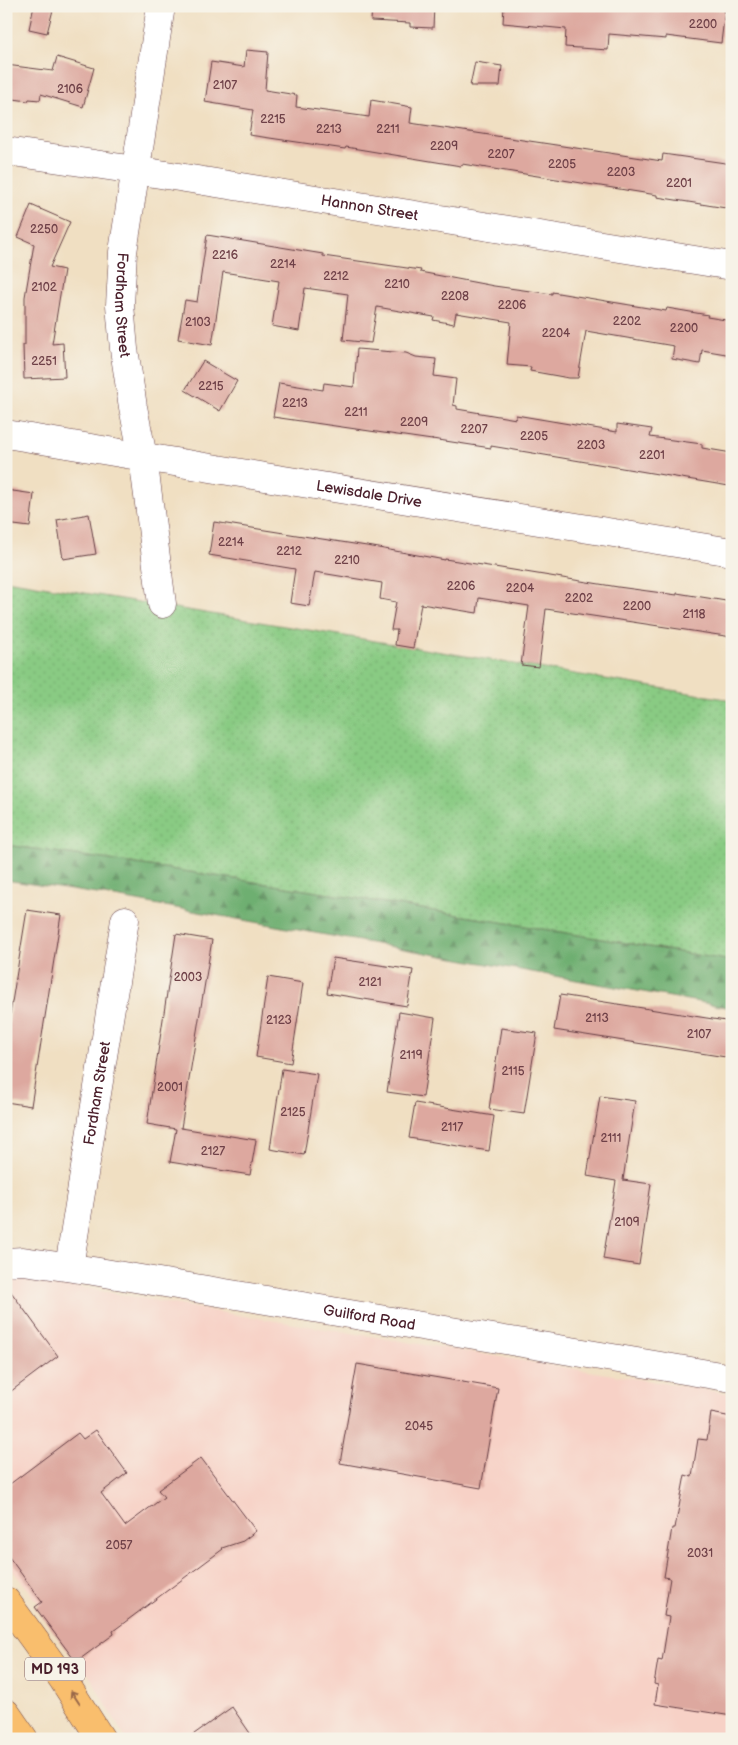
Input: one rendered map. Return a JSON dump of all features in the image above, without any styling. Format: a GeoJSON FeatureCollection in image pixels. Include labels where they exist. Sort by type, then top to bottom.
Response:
{"type":"FeatureCollection","features":[{"type":"Feature","properties":{"kind":"main road","name":"MD 193"},"geometry":{"type":"LineString","coordinates":[[6,1601],[62,1678],[101,1739]]}},
{"type":"Feature","properties":{"kind":"main road"},"geometry":{"type":"LineString","coordinates":[[6,1713],[24,1739]]}},
{"type":"Feature","properties":{"kind":"street","name":"Fordham Street"},"geometry":{"type":"LineString","coordinates":[[161,6],[123,252],[120,305],[124,349],[131,398],[143,457],[162,604]]}},
{"type":"Feature","properties":{"kind":"street","name":"Hannon Street"},"geometry":{"type":"LineString","coordinates":[[6,150],[732,266]]}},
{"type":"Feature","properties":{"kind":"street","name":"Lewisdale Drive"},"geometry":{"type":"LineString","coordinates":[[6,434],[732,552]]}},
{"type":"Feature","properties":{"kind":"street","name":"Fordham Street"},"geometry":{"type":"LineString","coordinates":[[69,1267],[125,920]]}},
{"type":"Feature","properties":{"kind":"street","name":"Guilford Road"},"geometry":{"type":"LineString","coordinates":[[6,1262],[23,1261],[69,1267],[732,1378]]}},
{"type":"Feature","properties":{"kind":"shaded area"},"geometry":{"type":"Polygon","coordinates":[[[28,1278],[219,1312],[732,1394],[732,1739],[126,1739],[89,1675],[29,1590],[6,1563],[6,1282],[28,1278]]]}},
{"type":"Feature","properties":{"kind":"green space"},"geometry":{"type":"Polygon","coordinates":[[[6,580],[732,700],[732,961],[279,886],[6,845],[6,580]]]}},
{"type":"Feature","properties":{"kind":"green space"},"geometry":{"type":"Polygon","coordinates":[[[6,845],[279,886],[732,961],[732,1008],[104,895],[6,880],[6,845]]]}},
{"type":"Feature","properties":{"kind":"building"},"geometry":{"type":"Polygon","coordinates":[[[34,6],[54,6],[47,33],[29,29],[34,6]]]}},
{"type":"Feature","properties":{"kind":"building"},"geometry":{"type":"Polygon","coordinates":[[[372,6],[434,6],[433,28],[410,27],[410,23],[371,21],[372,6]]]}},
{"type":"Feature","properties":{"kind":"building"},"geometry":{"type":"Polygon","coordinates":[[[504,6],[695,6],[725,10],[721,43],[666,36],[666,39],[609,34],[608,50],[565,47],[566,29],[503,23],[504,6]]]}},
{"type":"Feature","properties":{"kind":"building"},"geometry":{"type":"Polygon","coordinates":[[[246,50],[268,52],[265,90],[297,95],[296,107],[369,117],[371,100],[412,107],[410,123],[662,161],[663,154],[732,164],[732,209],[462,164],[461,166],[346,147],[345,149],[249,135],[253,110],[205,102],[211,62],[244,67],[246,50]]]}},
{"type":"Feature","properties":{"kind":"building"},"geometry":{"type":"Polygon","coordinates":[[[57,57],[94,68],[83,107],[41,94],[40,100],[29,99],[28,101],[6,98],[6,65],[53,71],[57,57]]]}},
{"type":"Feature","properties":{"kind":"building"},"geometry":{"type":"Polygon","coordinates":[[[475,62],[502,66],[500,86],[470,86],[475,62]]]}},
{"type":"Feature","properties":{"kind":"building"},"geometry":{"type":"Polygon","coordinates":[[[31,205],[70,222],[50,267],[64,270],[52,344],[63,343],[65,377],[24,379],[25,297],[34,244],[18,237],[31,205]]]}},
{"type":"Feature","properties":{"kind":"building"},"geometry":{"type":"Polygon","coordinates":[[[207,235],[323,254],[323,256],[421,270],[420,272],[494,286],[552,294],[552,292],[666,311],[667,308],[708,315],[707,317],[732,321],[732,355],[702,350],[700,364],[672,359],[674,346],[586,331],[578,378],[569,378],[530,371],[531,367],[507,365],[511,322],[456,313],[454,324],[433,320],[434,317],[377,307],[371,343],[343,340],[348,294],[305,288],[299,331],[272,326],[279,281],[223,272],[212,345],[178,339],[185,300],[197,302],[207,235]]]}},
{"type":"Feature","properties":{"kind":"building"},"geometry":{"type":"Polygon","coordinates":[[[357,349],[406,353],[416,357],[436,359],[434,376],[456,379],[453,405],[457,406],[457,409],[516,419],[516,415],[617,432],[617,424],[652,429],[650,437],[702,444],[702,448],[732,453],[729,486],[491,446],[491,448],[273,417],[279,383],[323,390],[324,383],[354,387],[357,349]]]}},
{"type":"Feature","properties":{"kind":"building"},"geometry":{"type":"Polygon","coordinates":[[[203,361],[237,381],[220,411],[185,390],[203,361]]]}},
{"type":"Feature","properties":{"kind":"building"},"geometry":{"type":"Polygon","coordinates":[[[6,490],[34,494],[30,527],[6,524],[6,490]]]}},
{"type":"Feature","properties":{"kind":"building"},"geometry":{"type":"Polygon","coordinates":[[[89,514],[96,554],[63,559],[57,520],[89,514]]]}},
{"type":"Feature","properties":{"kind":"building"},"geometry":{"type":"Polygon","coordinates":[[[214,522],[618,587],[677,595],[677,593],[732,602],[732,637],[546,609],[539,667],[521,665],[529,606],[479,598],[477,613],[421,604],[413,648],[395,645],[397,630],[391,630],[396,602],[380,599],[382,583],[315,572],[309,606],[290,603],[295,569],[209,555],[214,522]]]}},
{"type":"Feature","properties":{"kind":"building"},"geometry":{"type":"Polygon","coordinates":[[[27,910],[61,915],[31,1106],[6,1102],[6,1039],[27,910]]]}},
{"type":"Feature","properties":{"kind":"building"},"geometry":{"type":"Polygon","coordinates":[[[176,934],[212,940],[181,1128],[256,1140],[250,1175],[170,1162],[176,1129],[147,1124],[176,934]]]}},
{"type":"Feature","properties":{"kind":"building"},"geometry":{"type":"Polygon","coordinates":[[[333,958],[413,970],[407,1006],[327,993],[333,958]]]}},
{"type":"Feature","properties":{"kind":"building"},"geometry":{"type":"Polygon","coordinates":[[[268,977],[303,983],[291,1063],[256,1057],[268,977]]]}},
{"type":"Feature","properties":{"kind":"building"},"geometry":{"type":"Polygon","coordinates":[[[560,995],[732,1022],[732,1058],[554,1030],[560,995]]]}},
{"type":"Feature","properties":{"kind":"building"},"geometry":{"type":"Polygon","coordinates":[[[399,1012],[435,1018],[423,1097],[387,1092],[399,1012]]]}},
{"type":"Feature","properties":{"kind":"building"},"geometry":{"type":"Polygon","coordinates":[[[501,1028],[537,1033],[524,1114],[489,1109],[501,1028]]]}},
{"type":"Feature","properties":{"kind":"building"},"geometry":{"type":"Polygon","coordinates":[[[282,1069],[317,1074],[304,1155],[270,1149],[282,1069]]]}},
{"type":"Feature","properties":{"kind":"building"},"geometry":{"type":"Polygon","coordinates":[[[600,1096],[635,1101],[623,1180],[651,1184],[639,1265],[603,1259],[616,1181],[587,1176],[600,1096]]]}},
{"type":"Feature","properties":{"kind":"building"},"geometry":{"type":"Polygon","coordinates":[[[415,1103],[494,1116],[489,1151],[409,1138],[415,1103]]]}},
{"type":"Feature","properties":{"kind":"building"},"geometry":{"type":"Polygon","coordinates":[[[6,1285],[58,1356],[6,1395],[6,1285]]]}},
{"type":"Feature","properties":{"kind":"building"},"geometry":{"type":"Polygon","coordinates":[[[357,1364],[498,1388],[481,1488],[340,1463],[357,1364]]]}},
{"type":"Feature","properties":{"kind":"building"},"geometry":{"type":"Polygon","coordinates":[[[711,1413],[732,1417],[732,1716],[655,1704],[658,1685],[654,1684],[658,1660],[662,1661],[669,1617],[664,1616],[670,1578],[664,1577],[672,1528],[675,1528],[685,1475],[692,1477],[698,1439],[707,1440],[711,1413]]]}},
{"type":"Feature","properties":{"kind":"building"},"geometry":{"type":"Polygon","coordinates":[[[96,1430],[127,1473],[101,1493],[125,1526],[164,1497],[158,1490],[201,1458],[256,1531],[243,1541],[222,1548],[113,1631],[114,1634],[76,1662],[35,1607],[42,1602],[6,1553],[6,1487],[78,1433],[83,1439],[96,1430]]]}},
{"type":"Feature","properties":{"kind":"building"},"geometry":{"type":"Polygon","coordinates":[[[232,1707],[254,1739],[187,1739],[232,1707]]]}}]}
